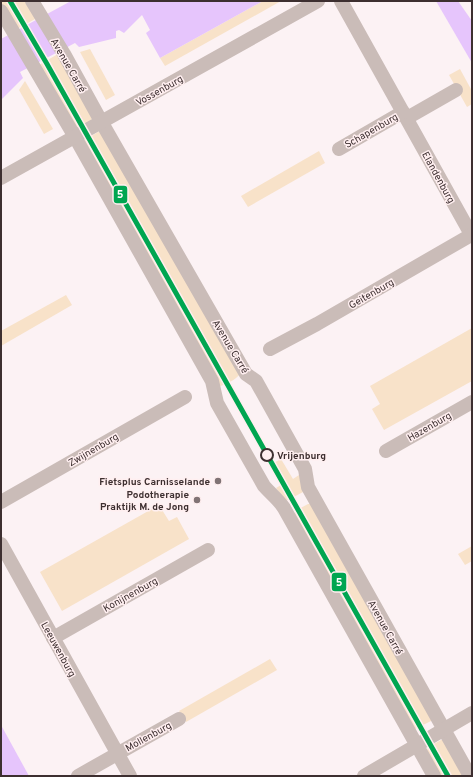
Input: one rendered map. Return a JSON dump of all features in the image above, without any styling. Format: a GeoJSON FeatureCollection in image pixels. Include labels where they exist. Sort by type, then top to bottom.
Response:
{"type":"FeatureCollection","features":[{"type":"Feature","properties":{"kind":"street","name":"Avenue Carré"},"geometry":{"type":"LineString","coordinates":[[32,1],[64,54],[246,374],[256,381],[305,469],[308,487],[470,776]]}},
{"type":"Feature","properties":{"kind":"street","name":"Vossenburg"},"geometry":{"type":"LineString","coordinates":[[1,178],[102,123],[318,1]]}},
{"type":"Feature","properties":{"kind":"street","name":"Elandenburg"},"geometry":{"type":"LineString","coordinates":[[342,1],[472,236]]}},
{"type":"Feature","properties":{"kind":"street"},"geometry":{"type":"LineString","coordinates":[[1,11],[75,137],[212,381],[218,403],[264,486],[279,500],[284,508],[434,776]]}},
{"type":"Feature","properties":{"kind":"street"},"geometry":{"type":"LineString","coordinates":[[405,115],[456,90]]}},
{"type":"Feature","properties":{"kind":"street","name":"Schapenburg"},"geometry":{"type":"LineString","coordinates":[[339,149],[405,115]]}},
{"type":"Feature","properties":{"kind":"street","name":"Geitenburg"},"geometry":{"type":"LineString","coordinates":[[270,349],[472,236]]}},
{"type":"Feature","properties":{"kind":"street","name":"Zwijnenburg"},"geometry":{"type":"LineString","coordinates":[[1,502],[186,397]]}},
{"type":"Feature","properties":{"kind":"street","name":"Hazenburg"},"geometry":{"type":"LineString","coordinates":[[386,451],[472,402]]}},
{"type":"Feature","properties":{"kind":"street","name":"Leeuwenburg"},"geometry":{"type":"LineString","coordinates":[[1,544],[130,776]]}},
{"type":"Feature","properties":{"kind":"street","name":"Konijnenburg"},"geometry":{"type":"LineString","coordinates":[[53,638],[208,550]]}},
{"type":"Feature","properties":{"kind":"street"},"geometry":{"type":"LineString","coordinates":[[364,776],[472,713]]}},
{"type":"Feature","properties":{"kind":"street","name":"Mollenburg"},"geometry":{"type":"LineString","coordinates":[[117,753],[179,719]]}},
{"type":"Feature","properties":{"kind":"street"},"geometry":{"type":"LineString","coordinates":[[78,776],[117,753]]}},
{"type":"Feature","properties":{"kind":"shaded area"},"geometry":{"type":"Polygon","coordinates":[[[1,1],[27,1],[37,18],[17,29],[1,1]]]}},
{"type":"Feature","properties":{"kind":"shaded area"},"geometry":{"type":"Polygon","coordinates":[[[71,1],[263,1],[160,58],[146,33],[150,30],[142,15],[124,33],[119,30],[116,31],[116,38],[79,47],[75,43],[20,72],[23,78],[1,100],[1,39],[71,1]]]}},
{"type":"Feature","properties":{"kind":"shaded area"},"geometry":{"type":"Polygon","coordinates":[[[263,1],[281,1],[165,66],[160,58],[263,1]]]}},
{"type":"Feature","properties":{"kind":"shaded area"},"geometry":{"type":"Polygon","coordinates":[[[436,1],[458,1],[472,21],[472,63],[436,1]]]}},
{"type":"Feature","properties":{"kind":"shaded area"},"geometry":{"type":"Polygon","coordinates":[[[90,49],[115,95],[106,100],[80,52],[90,49]]]}},
{"type":"Feature","properties":{"kind":"shaded area"},"geometry":{"type":"Polygon","coordinates":[[[58,54],[93,115],[91,121],[78,128],[73,125],[39,65],[58,54]]]}},
{"type":"Feature","properties":{"kind":"shaded area"},"geometry":{"type":"Polygon","coordinates":[[[460,69],[472,91],[472,104],[467,107],[449,75],[460,69]]]}},
{"type":"Feature","properties":{"kind":"shaded area"},"geometry":{"type":"Polygon","coordinates":[[[25,81],[53,129],[44,134],[19,90],[25,81]]]}},
{"type":"Feature","properties":{"kind":"shaded area"},"geometry":{"type":"Polygon","coordinates":[[[98,132],[103,133],[240,374],[228,383],[220,386],[84,144],[85,140],[98,132]]]}},
{"type":"Feature","properties":{"kind":"shaded area"},"geometry":{"type":"Polygon","coordinates":[[[319,151],[325,163],[248,207],[241,196],[319,151]]]}},
{"type":"Feature","properties":{"kind":"shaded area"},"geometry":{"type":"Polygon","coordinates":[[[66,295],[72,305],[1,346],[1,331],[66,295]]]}},
{"type":"Feature","properties":{"kind":"shaded area"},"geometry":{"type":"Polygon","coordinates":[[[472,328],[472,381],[384,430],[372,409],[380,404],[370,386],[472,328]]]}},
{"type":"Feature","properties":{"kind":"shaded area"},"geometry":{"type":"Polygon","coordinates":[[[281,459],[293,479],[299,475],[305,491],[286,501],[276,488],[281,485],[270,465],[281,459]]]}},
{"type":"Feature","properties":{"kind":"shaded area"},"geometry":{"type":"Polygon","coordinates":[[[311,504],[433,720],[415,729],[293,515],[297,510],[311,504]]]}},
{"type":"Feature","properties":{"kind":"shaded area"},"geometry":{"type":"Polygon","coordinates":[[[159,505],[169,521],[177,517],[189,539],[62,611],[40,572],[159,505]]]}},
{"type":"Feature","properties":{"kind":"shaded area"},"geometry":{"type":"Polygon","coordinates":[[[472,546],[472,561],[465,565],[458,554],[472,546]]]}},
{"type":"Feature","properties":{"kind":"shaded area"},"geometry":{"type":"Polygon","coordinates":[[[270,659],[277,670],[186,722],[179,711],[270,659]]]}},
{"type":"Feature","properties":{"kind":"shaded area"},"geometry":{"type":"Polygon","coordinates":[[[1,725],[29,776],[1,776],[1,725]]]}},
{"type":"Feature","properties":{"kind":"shaded area"},"geometry":{"type":"Polygon","coordinates":[[[441,740],[444,740],[466,776],[439,776],[427,750],[428,747],[441,740]]]}},
{"type":"Feature","properties":{"kind":"transit line","name":"5"},"geometry":{"type":"LineString","coordinates":[[10,1],[47,64],[448,776]]}},
{"type":"Feature","properties":{"kind":"place","name":"Vrijenburg"},"geometry":{"type":"Point","coordinates":[267,455]}},
{"type":"Feature","properties":{"kind":"place","name":"Fietsplus Carnisselande"},"geometry":{"type":"Point","coordinates":[218,481]}},
{"type":"Feature","properties":{"kind":"place","name":"Podotherapie Praktijk M. de Jong"},"geometry":{"type":"Point","coordinates":[197,500]}}]}
